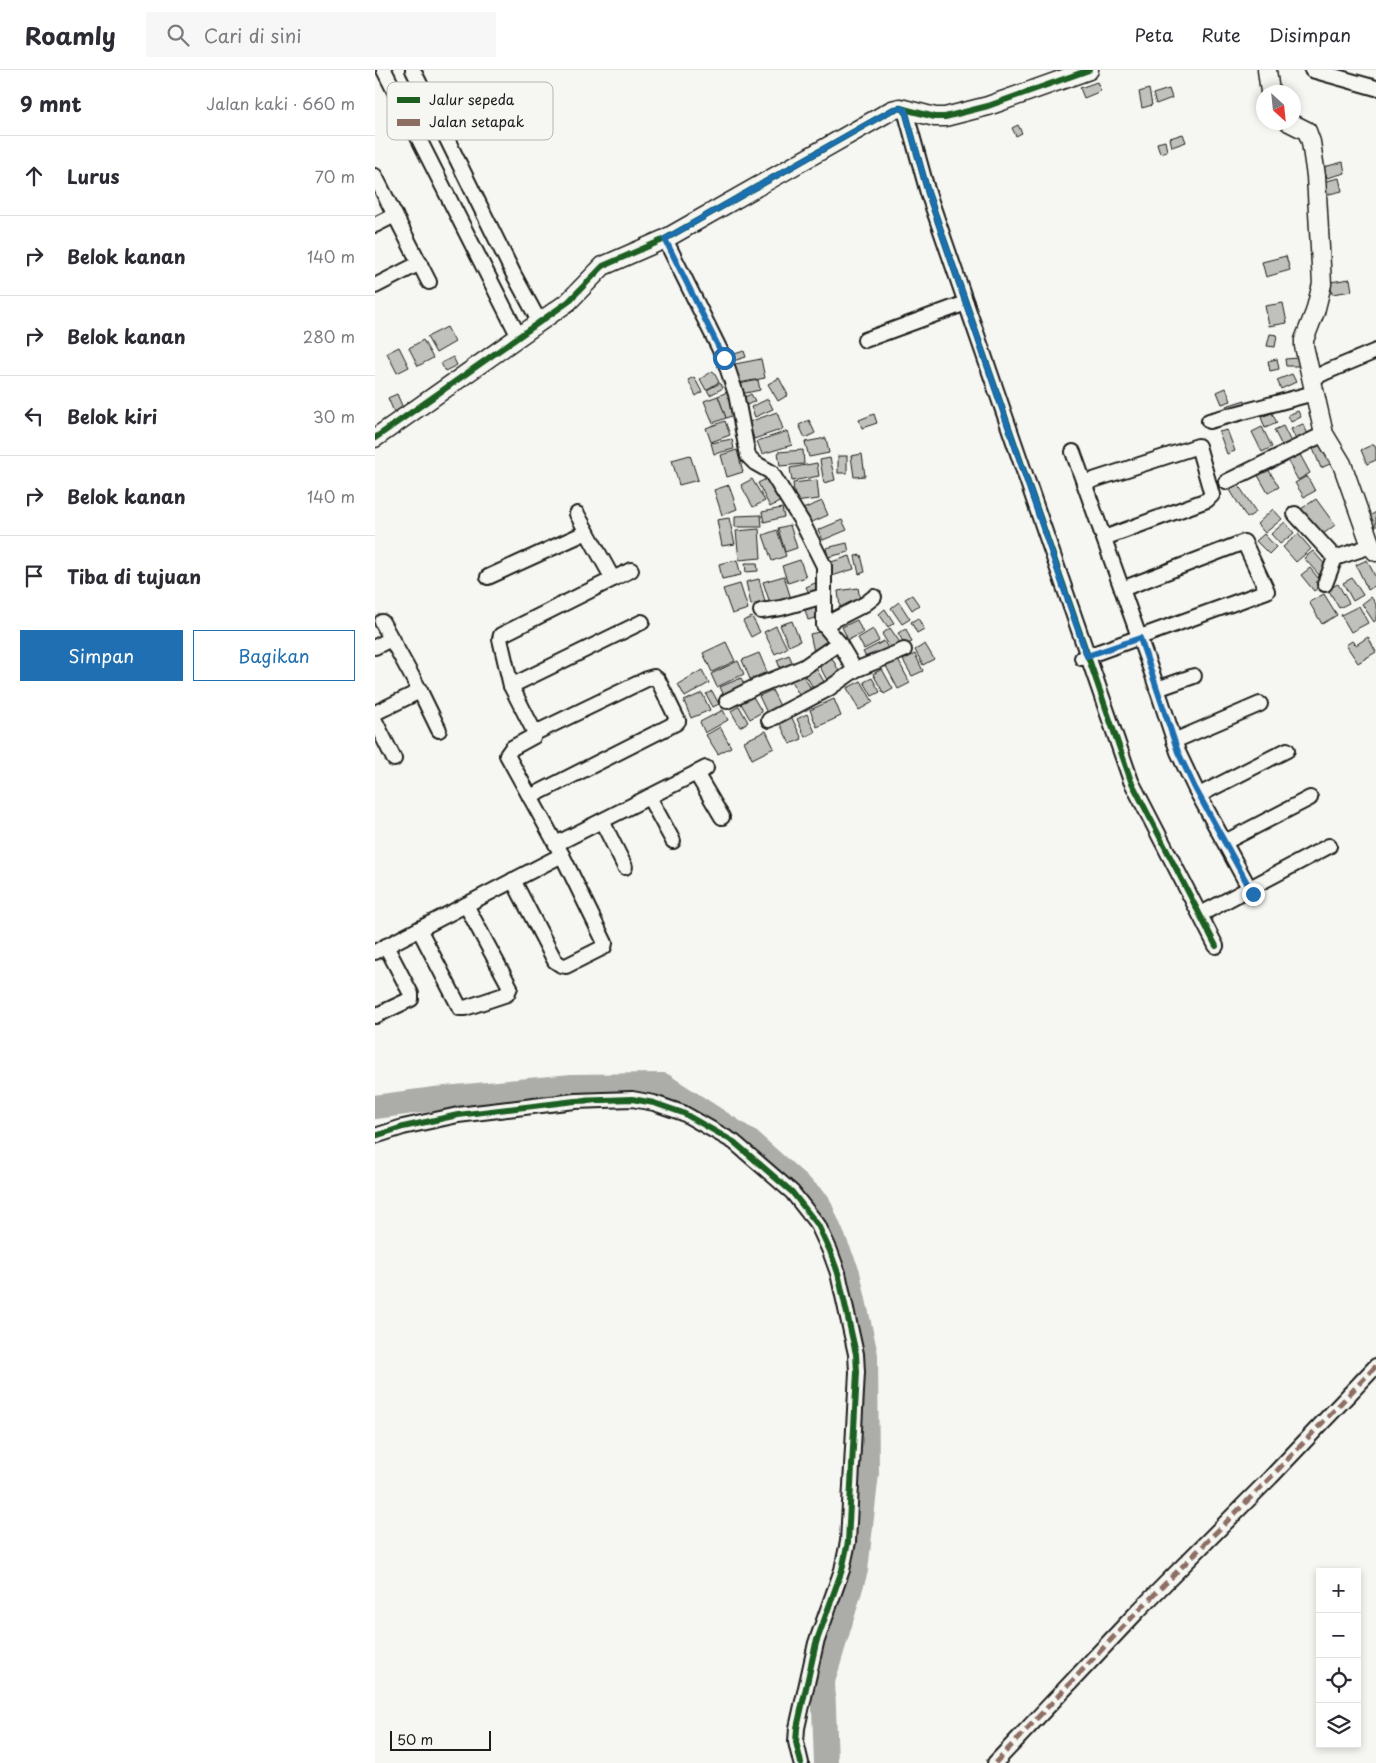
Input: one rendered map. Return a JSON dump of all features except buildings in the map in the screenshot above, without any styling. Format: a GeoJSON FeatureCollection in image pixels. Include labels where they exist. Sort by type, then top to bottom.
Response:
{"type":"FeatureCollection","features":[{"type":"Feature","properties":{"kind":"street"},"geometry":{"type":"LineString","coordinates":[[384,70],[390,82]]}},
{"type":"Feature","properties":{"kind":"street"},"geometry":{"type":"LineString","coordinates":[[413,70],[419,82]]}},
{"type":"Feature","properties":{"kind":"street"},"geometry":{"type":"LineString","coordinates":[[375,438],[568,302],[603,266],[665,239],[892,110],[900,108],[935,117],[945,117],[988,106],[1089,70]]}},
{"type":"Feature","properties":{"kind":"street"},"geometry":{"type":"LineString","coordinates":[[1267,70],[1269,85]]}},
{"type":"Feature","properties":{"kind":"street"},"geometry":{"type":"LineString","coordinates":[[1312,70],[1330,72],[1376,88]]}},
{"type":"Feature","properties":{"kind":"street"},"geometry":{"type":"LineString","coordinates":[[905,110],[928,193],[1085,657],[1131,781],[1216,946]]}},
{"type":"Feature","properties":{"kind":"street"},"geometry":{"type":"LineString","coordinates":[[1301,128],[1307,131],[1311,142],[1316,176],[1322,284],[1315,312],[1304,340],[1324,434],[1342,464],[1372,540],[1335,558],[1325,584]]}},
{"type":"Feature","properties":{"kind":"street"},"geometry":{"type":"LineString","coordinates":[[419,140],[519,337]]}},
{"type":"Feature","properties":{"kind":"street"},"geometry":{"type":"LineString","coordinates":[[447,140],[514,275],[540,323]]}},
{"type":"Feature","properties":{"kind":"street"},"geometry":{"type":"LineString","coordinates":[[375,176],[429,282]]}},
{"type":"Feature","properties":{"kind":"street"},"geometry":{"type":"LineString","coordinates":[[375,225],[395,215]]}},
{"type":"Feature","properties":{"kind":"street"},"geometry":{"type":"LineString","coordinates":[[665,239],[724,358],[736,394],[748,456],[755,463],[771,472],[802,522],[824,566],[824,625],[839,643],[855,670]]}},
{"type":"Feature","properties":{"kind":"street"},"geometry":{"type":"LineString","coordinates":[[375,286],[420,263]]}},
{"type":"Feature","properties":{"kind":"street"},"geometry":{"type":"LineString","coordinates":[[865,340],[966,303]]}},
{"type":"Feature","properties":{"kind":"street"},"geometry":{"type":"LineString","coordinates":[[1209,421],[1313,386],[1325,372],[1376,351]]}},
{"type":"Feature","properties":{"kind":"street"},"geometry":{"type":"LineString","coordinates":[[1226,482],[1324,434]]}},
{"type":"Feature","properties":{"kind":"street"},"geometry":{"type":"LineString","coordinates":[[1085,483],[1198,446],[1212,495],[1207,500],[1104,538]]}},
{"type":"Feature","properties":{"kind":"street"},"geometry":{"type":"LineString","coordinates":[[1073,452],[1140,638],[1178,752],[1199,795],[1252,891]]}},
{"type":"Feature","properties":{"kind":"street"},"geometry":{"type":"LineString","coordinates":[[577,514],[613,579]]}},
{"type":"Feature","properties":{"kind":"street"},"geometry":{"type":"LineString","coordinates":[[1295,514],[1335,558]]}},
{"type":"Feature","properties":{"kind":"street"},"geometry":{"type":"LineString","coordinates":[[488,577],[587,532]]}},
{"type":"Feature","properties":{"kind":"street"},"geometry":{"type":"LineString","coordinates":[[1085,657],[1267,591],[1244,542],[1122,589]]}},
{"type":"Feature","properties":{"kind":"street"},"geometry":{"type":"LineString","coordinates":[[535,733],[511,686],[500,639],[501,635],[631,570]]}},
{"type":"Feature","properties":{"kind":"street"},"geometry":{"type":"LineString","coordinates":[[761,611],[781,608],[823,596]]}},
{"type":"Feature","properties":{"kind":"street"},"geometry":{"type":"LineString","coordinates":[[824,625],[865,604],[874,597]]}},
{"type":"Feature","properties":{"kind":"street"},"geometry":{"type":"LineString","coordinates":[[383,622],[439,730]]}},
{"type":"Feature","properties":{"kind":"street"},"geometry":{"type":"LineString","coordinates":[[511,686],[642,622]]}},
{"type":"Feature","properties":{"kind":"street"},"geometry":{"type":"LineString","coordinates":[[375,647],[391,639]]}},
{"type":"Feature","properties":{"kind":"street"},"geometry":{"type":"LineString","coordinates":[[727,702],[755,687],[804,666],[839,643]]}},
{"type":"Feature","properties":{"kind":"street"},"geometry":{"type":"LineString","coordinates":[[769,720],[828,689],[855,670],[904,650]]}},
{"type":"Feature","properties":{"kind":"street"},"geometry":{"type":"LineString","coordinates":[[1157,689],[1194,676]]}},
{"type":"Feature","properties":{"kind":"street"},"geometry":{"type":"LineString","coordinates":[[513,880],[555,961],[566,966],[604,947],[605,943],[559,849],[530,797],[507,754],[512,748],[534,736],[535,733],[647,678],[654,677],[658,680],[678,721],[676,723],[530,797]]}},
{"type":"Feature","properties":{"kind":"street"},"geometry":{"type":"LineString","coordinates":[[375,713],[420,691]]}},
{"type":"Feature","properties":{"kind":"street"},"geometry":{"type":"LineString","coordinates":[[1174,741],[1260,704]]}},
{"type":"Feature","properties":{"kind":"street"},"geometry":{"type":"LineString","coordinates":[[375,721],[394,759]]}},
{"type":"Feature","properties":{"kind":"street"},"geometry":{"type":"LineString","coordinates":[[1199,795],[1287,750]]}},
{"type":"Feature","properties":{"kind":"street"},"geometry":{"type":"LineString","coordinates":[[375,1016],[411,999],[411,994],[381,949],[513,880],[602,821],[701,770],[722,817]]}},
{"type":"Feature","properties":{"kind":"street"},"geometry":{"type":"LineString","coordinates":[[649,797],[673,841]]}},
{"type":"Feature","properties":{"kind":"street"},"geometry":{"type":"LineString","coordinates":[[1225,842],[1310,798]]}},
{"type":"Feature","properties":{"kind":"street"},"geometry":{"type":"LineString","coordinates":[[602,821],[625,867]]}},
{"type":"Feature","properties":{"kind":"street"},"geometry":{"type":"LineString","coordinates":[[1201,914],[1252,891],[1329,846]]}},
{"type":"Feature","properties":{"kind":"street"},"geometry":{"type":"LineString","coordinates":[[419,929],[460,1008],[507,994],[510,987],[465,905]]}},
{"type":"Feature","properties":{"kind":"street"},"geometry":{"type":"LineString","coordinates":[[375,1136],[403,1127],[458,1115],[575,1101],[632,1099],[653,1103],[683,1113],[733,1142],[792,1192],[818,1225],[838,1273],[857,1372],[848,1542],[842,1570],[816,1643],[797,1728],[796,1742],[801,1763]]}},
{"type":"Feature","properties":{"kind":"street"},"geometry":{"type":"LineString","coordinates":[[995,1763],[1138,1611],[1271,1477],[1376,1366]]}},
{"type":"Feature","properties":{"kind":"waterway"},"geometry":{"type":"LineString","coordinates":[[375,1107],[435,1099],[572,1086],[663,1085],[749,1141],[818,1202],[848,1273],[866,1355],[867,1473],[856,1570],[823,1681],[826,1763]]}},
{"type":"Feature","properties":{"kind":"marked path"},"geometry":{"type":"LineString","coordinates":[[995,1763],[1138,1611],[1271,1477],[1376,1366]]}},
{"type":"Feature","properties":{"kind":"cycle path"},"geometry":{"type":"LineString","coordinates":[[375,438],[568,302],[603,266],[665,239],[892,110],[900,108],[935,117],[945,117],[988,106],[1089,70]]}},
{"type":"Feature","properties":{"kind":"cycle path"},"geometry":{"type":"LineString","coordinates":[[905,110],[928,193],[1131,781],[1216,946]]}},
{"type":"Feature","properties":{"kind":"cycle path"},"geometry":{"type":"LineString","coordinates":[[375,1136],[403,1127],[458,1115],[575,1101],[632,1099],[654,1103],[683,1113],[734,1142],[792,1192],[818,1225],[838,1273],[856,1354],[857,1372],[848,1542],[842,1570],[816,1643],[797,1728],[796,1742],[801,1763]]}},
{"type":"Feature","properties":{"kind":"route"},"geometry":{"type":"LineString","coordinates":[[724,358],[665,239],[892,110],[900,108],[905,110],[928,193],[1087,656],[1140,638],[1178,752],[1195,788],[1253,894]]}}]}
